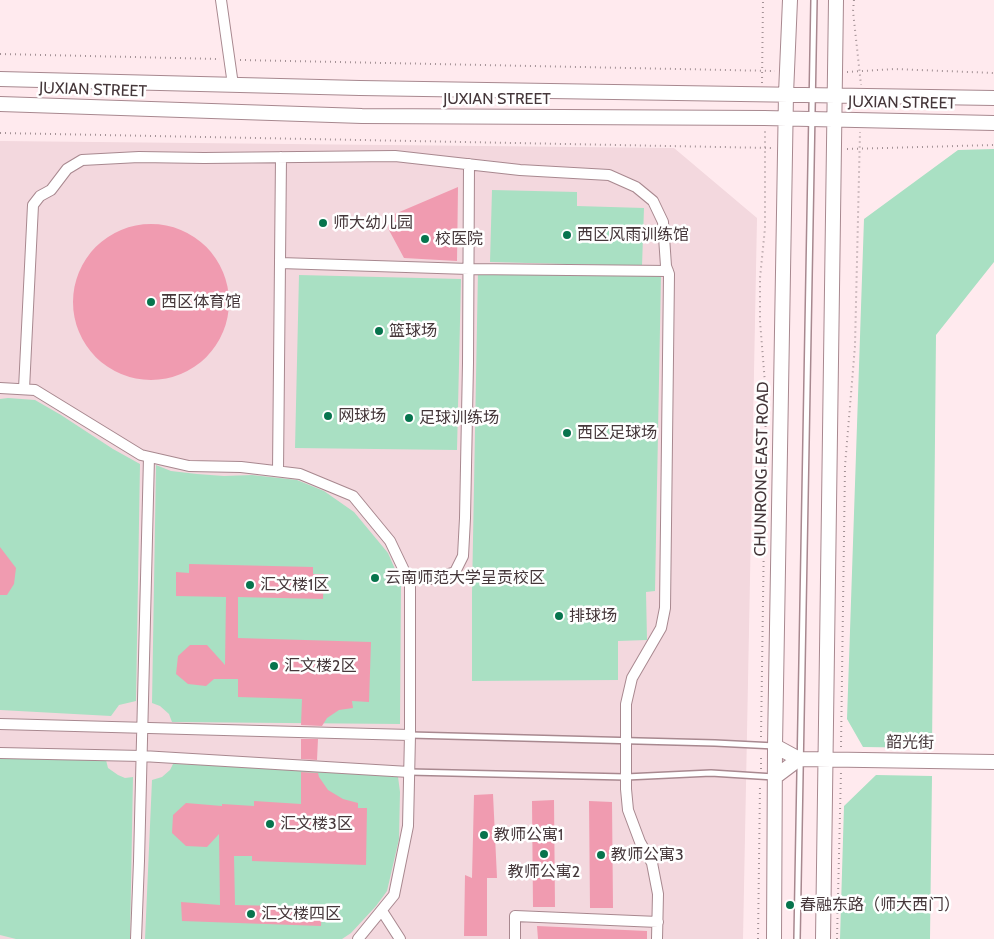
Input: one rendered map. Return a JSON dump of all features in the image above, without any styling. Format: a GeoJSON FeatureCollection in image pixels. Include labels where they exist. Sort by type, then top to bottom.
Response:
{"type":"FeatureCollection","features":[{"type":"Feature","properties":{"kind":"main road","name":"CHUNRONG EAST ROAD"},"geometry":{"type":"LineString","coordinates":[[774,939],[775,777],[768,746],[790,0]]}},
{"type":"Feature","properties":{"kind":"main road"},"geometry":{"type":"LineString","coordinates":[[823,939],[836,0]]}},
{"type":"Feature","properties":{"kind":"main road","name":"JUXIAN STREET"},"geometry":{"type":"LineString","coordinates":[[0,79],[233,85],[994,98]]}},
{"type":"Feature","properties":{"kind":"main road","name":"JUXIAN STREET"},"geometry":{"type":"LineString","coordinates":[[0,104],[362,116],[764,118],[994,122]]}},
{"type":"Feature","properties":{"kind":"main road"},"geometry":{"type":"LineString","coordinates":[[768,746],[799,759]]}},
{"type":"Feature","properties":{"kind":"main road"},"geometry":{"type":"LineString","coordinates":[[775,777],[799,759]]}},
{"type":"Feature","properties":{"kind":"main road","name":"韶光街"},"geometry":{"type":"LineString","coordinates":[[799,759],[994,762]]}},
{"type":"Feature","properties":{"kind":"street"},"geometry":{"type":"LineString","coordinates":[[221,0],[233,85]]}},
{"type":"Feature","properties":{"kind":"street"},"geometry":{"type":"LineString","coordinates":[[24,389],[33,205],[40,196],[50,190],[67,169],[82,160],[139,157],[395,156],[548,172],[609,175],[636,187],[653,201],[663,222],[668,271],[665,608],[661,628],[632,678],[626,704],[626,777],[628,810],[640,842],[652,863],[658,894],[657,939]]}},
{"type":"Feature","properties":{"kind":"street"},"geometry":{"type":"LineString","coordinates":[[278,471],[281,157]]}},
{"type":"Feature","properties":{"kind":"street"},"geometry":{"type":"LineString","coordinates":[[408,578],[434,579],[455,572],[463,556],[468,392],[470,164]]}},
{"type":"Feature","properties":{"kind":"street"},"geometry":{"type":"LineString","coordinates":[[280,264],[469,269],[668,271]]}},
{"type":"Feature","properties":{"kind":"street"},"geometry":{"type":"LineString","coordinates":[[0,388],[35,390],[141,455],[189,466],[241,467],[300,474],[353,496],[390,540],[410,583],[408,826],[394,895],[358,939]]}},
{"type":"Feature","properties":{"kind":"street"},"geometry":{"type":"LineString","coordinates":[[136,939],[149,457]]}},
{"type":"Feature","properties":{"kind":"street"},"geometry":{"type":"LineString","coordinates":[[0,724],[410,735]]}},
{"type":"Feature","properties":{"kind":"street"},"geometry":{"type":"LineString","coordinates":[[0,753],[142,756],[409,772]]}},
{"type":"Feature","properties":{"kind":"street"},"geometry":{"type":"LineString","coordinates":[[382,911],[400,939]]}},
{"type":"Feature","properties":{"kind":"street"},"geometry":{"type":"LineString","coordinates":[[515,939],[515,916],[658,922]]}},
{"type":"Feature","properties":{"kind":"lane"},"geometry":{"type":"LineString","coordinates":[[797,939],[814,0]]}},
{"type":"Feature","properties":{"kind":"lane"},"geometry":{"type":"LineString","coordinates":[[410,735],[768,746]]}},
{"type":"Feature","properties":{"kind":"lane"},"geometry":{"type":"LineString","coordinates":[[409,772],[626,777],[711,773],[775,777]]}},
{"type":"Feature","properties":{"kind":"path"},"geometry":{"type":"LineString","coordinates":[[762,94],[763,0]]}},
{"type":"Feature","properties":{"kind":"path"},"geometry":{"type":"LineString","coordinates":[[854,0],[853,11],[861,96]]}},
{"type":"Feature","properties":{"kind":"path"},"geometry":{"type":"LineString","coordinates":[[0,54],[787,72]]}},
{"type":"Feature","properties":{"kind":"path"},"geometry":{"type":"LineString","coordinates":[[835,72],[894,69],[994,73]]}},
{"type":"Feature","properties":{"kind":"path"},"geometry":{"type":"LineString","coordinates":[[758,939],[761,776],[768,746],[766,396],[760,321],[766,148],[764,118]]}},
{"type":"Feature","properties":{"kind":"path"},"geometry":{"type":"LineString","coordinates":[[837,939],[845,466],[855,346],[861,120]]}},
{"type":"Feature","properties":{"kind":"path"},"geometry":{"type":"LineString","coordinates":[[0,133],[786,148]]}},
{"type":"Feature","properties":{"kind":"path"},"geometry":{"type":"LineString","coordinates":[[834,149],[994,145]]}},
{"type":"Feature","properties":{"kind":"shaded area","name":"云南师范大学呈贡校区"},"geometry":{"type":"Polygon","coordinates":[[[0,141],[674,148],[757,218],[743,939],[0,939],[0,141]]]}},
{"type":"Feature","properties":{"kind":"green space"},"geometry":{"type":"Polygon","coordinates":[[[994,149],[994,262],[936,335],[932,748],[863,747],[847,719],[864,219],[958,150],[994,149]]]}},
{"type":"Feature","properties":{"kind":"green space","name":"西区风雨训练馆"},"geometry":{"type":"Polygon","coordinates":[[[492,190],[577,192],[577,206],[644,208],[642,266],[490,262],[492,190]]]}},
{"type":"Feature","properties":{"kind":"green space","name":"西区足球场"},"geometry":{"type":"Polygon","coordinates":[[[478,270],[661,275],[655,591],[646,592],[647,640],[618,641],[618,680],[472,681],[478,270]]]}},
{"type":"Feature","properties":{"kind":"green space","name":"篮球场"},"geometry":{"type":"Polygon","coordinates":[[[299,275],[461,279],[457,450],[295,448],[299,275]]]}},
{"type":"Feature","properties":{"kind":"green space"},"geometry":{"type":"Polygon","coordinates":[[[0,399],[35,400],[140,464],[136,701],[119,705],[111,716],[0,710],[0,399]]]}},
{"type":"Feature","properties":{"kind":"green space"},"geometry":{"type":"Polygon","coordinates":[[[156,465],[171,471],[197,474],[224,476],[252,475],[297,480],[324,491],[354,512],[388,553],[401,583],[400,724],[172,722],[169,714],[160,706],[152,703],[156,465]]]}},
{"type":"Feature","properties":{"kind":"green space"},"geometry":{"type":"Polygon","coordinates":[[[0,754],[106,760],[108,768],[118,775],[125,778],[133,777],[130,939],[16,939],[0,935],[0,754]]]}},
{"type":"Feature","properties":{"kind":"green space"},"geometry":{"type":"Polygon","coordinates":[[[173,764],[397,769],[400,792],[399,839],[387,891],[351,933],[342,939],[145,939],[152,780],[162,777],[170,770],[173,764]]]}},
{"type":"Feature","properties":{"kind":"green space"},"geometry":{"type":"Polygon","coordinates":[[[876,775],[932,776],[930,939],[840,939],[844,806],[876,775]]]}},
{"type":"Feature","properties":{"kind":"building","name":"校医院"},"geometry":{"type":"Polygon","coordinates":[[[458,187],[457,261],[404,258],[383,219],[458,187]]]}},
{"type":"Feature","properties":{"kind":"building","name":"西区体育馆"},"geometry":{"type":"Polygon","coordinates":[[[143,224],[159,224],[174,227],[188,233],[211,252],[220,265],[226,279],[229,302],[228,317],[220,339],[201,362],[188,371],[174,377],[159,380],[143,380],[128,377],[114,371],[91,352],[82,339],[76,325],[73,310],[73,294],[76,279],[82,265],[101,242],[114,233],[128,227],[143,224]]]}},
{"type":"Feature","properties":{"kind":"building"},"geometry":{"type":"Polygon","coordinates":[[[0,547],[16,568],[14,584],[7,595],[0,595],[0,547]]]}},
{"type":"Feature","properties":{"kind":"building","name":"汇文楼2区"},"geometry":{"type":"Polygon","coordinates":[[[189,564],[313,567],[313,574],[324,574],[323,599],[238,597],[238,638],[371,642],[369,702],[352,701],[353,708],[339,710],[327,718],[322,726],[301,725],[302,699],[238,697],[238,679],[214,679],[206,686],[188,684],[176,674],[178,656],[190,645],[207,645],[225,665],[226,597],[176,596],[176,572],[189,573],[189,564]]]}},
{"type":"Feature","properties":{"kind":"building"},"geometry":{"type":"Polygon","coordinates":[[[301,739],[318,739],[317,760],[301,759],[301,739]]]}},
{"type":"Feature","properties":{"kind":"building","name":"汇文楼3区"},"geometry":{"type":"Polygon","coordinates":[[[301,772],[318,773],[328,790],[343,799],[358,803],[358,808],[367,808],[366,865],[252,861],[252,856],[234,856],[235,905],[322,907],[321,926],[182,921],[181,902],[220,905],[219,834],[207,847],[186,846],[172,833],[173,815],[186,803],[222,806],[222,804],[254,806],[254,801],[301,804],[301,772]]]}},
{"type":"Feature","properties":{"kind":"building","name":"教师公寓1"},"geometry":{"type":"Polygon","coordinates":[[[493,794],[497,878],[487,878],[487,936],[464,936],[465,875],[472,878],[474,795],[493,794]]]}},
{"type":"Feature","properties":{"kind":"building","name":"教师公寓2"},"geometry":{"type":"Polygon","coordinates":[[[554,800],[555,907],[533,907],[532,801],[554,800]]]}},
{"type":"Feature","properties":{"kind":"building","name":"教师公寓3"},"geometry":{"type":"Polygon","coordinates":[[[589,801],[612,802],[613,908],[590,908],[589,801]]]}},
{"type":"Feature","properties":{"kind":"building"},"geometry":{"type":"Polygon","coordinates":[[[537,926],[647,931],[647,939],[538,939],[537,926]]]}},
{"type":"Feature","properties":{"kind":"place","name":"师大幼儿园"},"geometry":{"type":"Point","coordinates":[323,223]}},
{"type":"Feature","properties":{"kind":"place","name":"西区风雨训练馆"},"geometry":{"type":"Point","coordinates":[567,235]}},
{"type":"Feature","properties":{"kind":"place","name":"校医院"},"geometry":{"type":"Point","coordinates":[425,239]}},
{"type":"Feature","properties":{"kind":"place","name":"西区体育馆"},"geometry":{"type":"Point","coordinates":[151,302]}},
{"type":"Feature","properties":{"kind":"place","name":"篮球场"},"geometry":{"type":"Point","coordinates":[379,331]}},
{"type":"Feature","properties":{"kind":"place","name":"网球场"},"geometry":{"type":"Point","coordinates":[328,416]}},
{"type":"Feature","properties":{"kind":"place","name":"足球训练场"},"geometry":{"type":"Point","coordinates":[409,418]}},
{"type":"Feature","properties":{"kind":"place","name":"西区足球场"},"geometry":{"type":"Point","coordinates":[567,433]}},
{"type":"Feature","properties":{"kind":"place","name":"云南师范大学呈贡校区"},"geometry":{"type":"Point","coordinates":[375,578]}},
{"type":"Feature","properties":{"kind":"place","name":"汇文楼1区"},"geometry":{"type":"Point","coordinates":[250,585]}},
{"type":"Feature","properties":{"kind":"place","name":"排球场"},"geometry":{"type":"Point","coordinates":[559,616]}},
{"type":"Feature","properties":{"kind":"place","name":"汇文楼2区"},"geometry":{"type":"Point","coordinates":[274,666]}},
{"type":"Feature","properties":{"kind":"place","name":"汇文楼3区"},"geometry":{"type":"Point","coordinates":[270,824]}},
{"type":"Feature","properties":{"kind":"place","name":"教师公寓1"},"geometry":{"type":"Point","coordinates":[484,835]}},
{"type":"Feature","properties":{"kind":"place","name":"教师公寓2"},"geometry":{"type":"Point","coordinates":[544,854]}},
{"type":"Feature","properties":{"kind":"place","name":"教师公寓3"},"geometry":{"type":"Point","coordinates":[601,855]}},
{"type":"Feature","properties":{"kind":"place","name":"春融东路（师大西门）"},"geometry":{"type":"Point","coordinates":[790,905]}},
{"type":"Feature","properties":{"kind":"place","name":"汇文楼四区"},"geometry":{"type":"Point","coordinates":[251,914]}}]}
